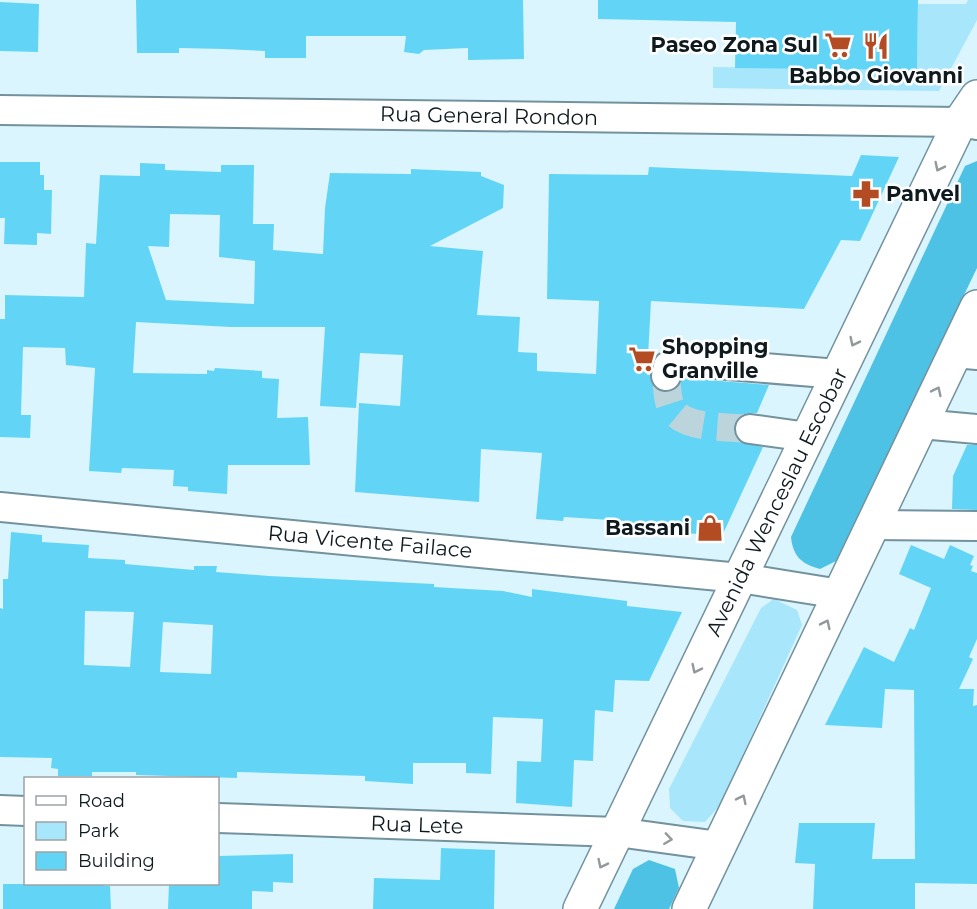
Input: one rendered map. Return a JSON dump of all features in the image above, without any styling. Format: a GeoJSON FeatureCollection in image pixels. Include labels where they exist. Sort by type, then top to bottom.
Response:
{"type":"FeatureCollection","features":[{"type":"Feature","properties":{"kind":"main road","name":"Avenida Wenceslau Escobar"},"geometry":{"type":"LineString","coordinates":[[580,909],[838,374],[971,115]]}},
{"type":"Feature","properties":{"kind":"main road"},"geometry":{"type":"LineString","coordinates":[[689,909],[921,424],[966,354],[977,307]]}},
{"type":"Feature","properties":{"kind":"street","name":"Rua General Rondon"},"geometry":{"type":"LineString","coordinates":[[0,110],[971,115]]}},
{"type":"Feature","properties":{"kind":"street"},"geometry":{"type":"LineString","coordinates":[[666,376],[668,366],[678,361],[838,374]]}},
{"type":"Feature","properties":{"kind":"street"},"geometry":{"type":"LineString","coordinates":[[921,424],[977,429]]}},
{"type":"Feature","properties":{"kind":"street"},"geometry":{"type":"LineString","coordinates":[[750,429],[808,437]]}},
{"type":"Feature","properties":{"kind":"street","name":"Rua Vicente Failace"},"geometry":{"type":"LineString","coordinates":[[0,507],[740,578],[840,594]]}},
{"type":"Feature","properties":{"kind":"street"},"geometry":{"type":"LineString","coordinates":[[873,525],[977,526]]}},
{"type":"Feature","properties":{"kind":"street"},"geometry":{"type":"LineString","coordinates":[[0,810],[24,811]]}},
{"type":"Feature","properties":{"kind":"street","name":"Rua Lete"},"geometry":{"type":"LineString","coordinates":[[219,818],[618,832],[719,846]]}},
{"type":"Feature","properties":{"kind":"green space"},"geometry":{"type":"Polygon","coordinates":[[[968,0],[977,0],[977,20],[939,91],[713,88],[713,67],[917,70],[918,4],[966,4],[968,0]]]}},
{"type":"Feature","properties":{"kind":"green space"},"geometry":{"type":"Polygon","coordinates":[[[774,599],[797,610],[802,625],[720,805],[705,822],[683,821],[670,808],[669,789],[761,608],[774,599]]]}},
{"type":"Feature","properties":{"kind":"shaded area"},"geometry":{"type":"Polygon","coordinates":[[[977,161],[977,268],[836,561],[820,569],[814,567],[803,562],[796,555],[791,537],[965,166],[977,161]]]}},
{"type":"Feature","properties":{"kind":"shaded area"},"geometry":{"type":"Polygon","coordinates":[[[649,860],[675,869],[679,888],[669,909],[614,909],[633,869],[649,860]]]}},
{"type":"Feature","properties":{"kind":"building"},"geometry":{"type":"Polygon","coordinates":[[[136,0],[523,0],[524,59],[468,60],[468,48],[424,50],[419,54],[404,52],[406,36],[306,36],[306,58],[265,58],[265,51],[224,49],[179,48],[179,53],[137,53],[136,0]]]}},
{"type":"Feature","properties":{"kind":"building","name":"Paseo Zona Sul"},"geometry":{"type":"Polygon","coordinates":[[[598,0],[918,0],[917,70],[735,68],[736,22],[598,19],[598,0]]]}},
{"type":"Feature","properties":{"kind":"building"},"geometry":{"type":"Polygon","coordinates":[[[0,2],[39,4],[38,52],[0,51],[0,2]]]}},
{"type":"Feature","properties":{"kind":"building"},"geometry":{"type":"Polygon","coordinates":[[[861,155],[899,157],[860,241],[841,240],[804,309],[651,301],[647,375],[650,375],[656,389],[663,392],[672,391],[679,386],[682,378],[769,385],[757,413],[743,414],[734,426],[735,435],[740,442],[763,447],[722,536],[623,528],[626,521],[564,517],[563,521],[536,519],[542,453],[481,449],[479,502],[355,492],[359,403],[400,406],[403,355],[360,353],[356,408],[320,406],[325,327],[231,327],[136,322],[133,373],[207,374],[207,370],[214,371],[215,368],[262,371],[262,378],[279,379],[277,418],[308,417],[310,465],[228,465],[227,494],[188,491],[188,487],[173,486],[174,470],[122,468],[121,473],[89,471],[95,368],[66,365],[65,348],[23,347],[21,415],[31,415],[30,438],[0,437],[0,319],[5,319],[5,295],[84,297],[86,243],[96,244],[100,175],[140,176],[140,163],[165,164],[165,170],[221,172],[221,165],[254,165],[253,224],[274,224],[273,250],[323,254],[325,208],[330,173],[411,174],[411,169],[481,172],[481,176],[504,185],[503,208],[430,246],[483,251],[477,315],[520,317],[518,352],[537,353],[537,371],[596,374],[599,301],[547,299],[549,174],[648,175],[649,167],[852,176],[861,155]],[[170,214],[169,247],[148,246],[166,300],[254,304],[255,261],[219,257],[220,215],[170,214]]]}},
{"type":"Feature","properties":{"kind":"building"},"geometry":{"type":"Polygon","coordinates":[[[0,162],[40,162],[40,175],[44,175],[44,190],[52,190],[51,234],[37,233],[37,245],[4,244],[5,218],[0,218],[0,162]]]}},
{"type":"Feature","properties":{"kind":"building"},"geometry":{"type":"Polygon","coordinates":[[[967,445],[977,445],[977,510],[952,509],[953,476],[967,445]]]}},
{"type":"Feature","properties":{"kind":"building"},"geometry":{"type":"Polygon","coordinates":[[[11,532],[42,535],[42,542],[89,545],[88,558],[125,560],[125,564],[194,570],[194,566],[217,566],[216,572],[434,584],[434,587],[503,591],[532,597],[532,589],[627,601],[627,606],[682,612],[649,681],[615,680],[613,712],[595,710],[593,761],[574,760],[572,807],[516,803],[517,761],[541,762],[543,719],[493,717],[491,774],[466,773],[466,763],[413,763],[413,784],[365,781],[365,776],[237,772],[237,778],[136,775],[136,772],[92,772],[92,776],[58,776],[58,769],[51,768],[52,758],[0,757],[0,608],[3,609],[3,579],[8,579],[11,532]],[[85,611],[84,665],[130,667],[134,612],[85,611]],[[163,622],[160,672],[211,674],[213,625],[163,622]]]}},
{"type":"Feature","properties":{"kind":"building"},"geometry":{"type":"Polygon","coordinates":[[[911,545],[944,559],[950,545],[974,556],[970,565],[973,566],[971,571],[977,573],[977,639],[969,657],[973,659],[959,689],[974,689],[973,706],[977,705],[977,884],[915,883],[915,909],[813,909],[815,864],[795,863],[799,823],[875,823],[872,859],[915,859],[914,690],[885,689],[882,728],[825,725],[864,647],[894,662],[910,628],[914,630],[931,588],[899,574],[911,545]]]}},
{"type":"Feature","properties":{"kind":"building"},"geometry":{"type":"Polygon","coordinates":[[[441,848],[495,850],[494,909],[373,909],[374,878],[440,880],[441,848]]]}},
{"type":"Feature","properties":{"kind":"building"},"geometry":{"type":"Polygon","coordinates":[[[293,854],[293,883],[273,882],[273,892],[252,891],[252,909],[168,909],[169,885],[219,885],[219,856],[293,854]]]}},
{"type":"Feature","properties":{"kind":"building"},"geometry":{"type":"Polygon","coordinates":[[[3,884],[110,886],[111,909],[3,909],[3,884]]]}},
{"type":"Feature","properties":{"kind":"tunnel"},"geometry":{"type":"LineString","coordinates":[[666,376],[669,402],[678,416],[686,421],[707,426],[750,429]]}},
{"type":"Feature","properties":{"kind":"place","name":"Paseo Zona Sul"},"geometry":{"type":"Point","coordinates":[838,45]}},
{"type":"Feature","properties":{"kind":"place","name":"Babbo Giovanni"},"geometry":{"type":"Point","coordinates":[876,46]}},
{"type":"Feature","properties":{"kind":"place","name":"Panvel"},"geometry":{"type":"Point","coordinates":[866,194]}},
{"type":"Feature","properties":{"kind":"place","name":"Shopping Granville"},"geometry":{"type":"Point","coordinates":[642,359]}},
{"type":"Feature","properties":{"kind":"place","name":"Bassani"},"geometry":{"type":"Point","coordinates":[710,528]}}]}
